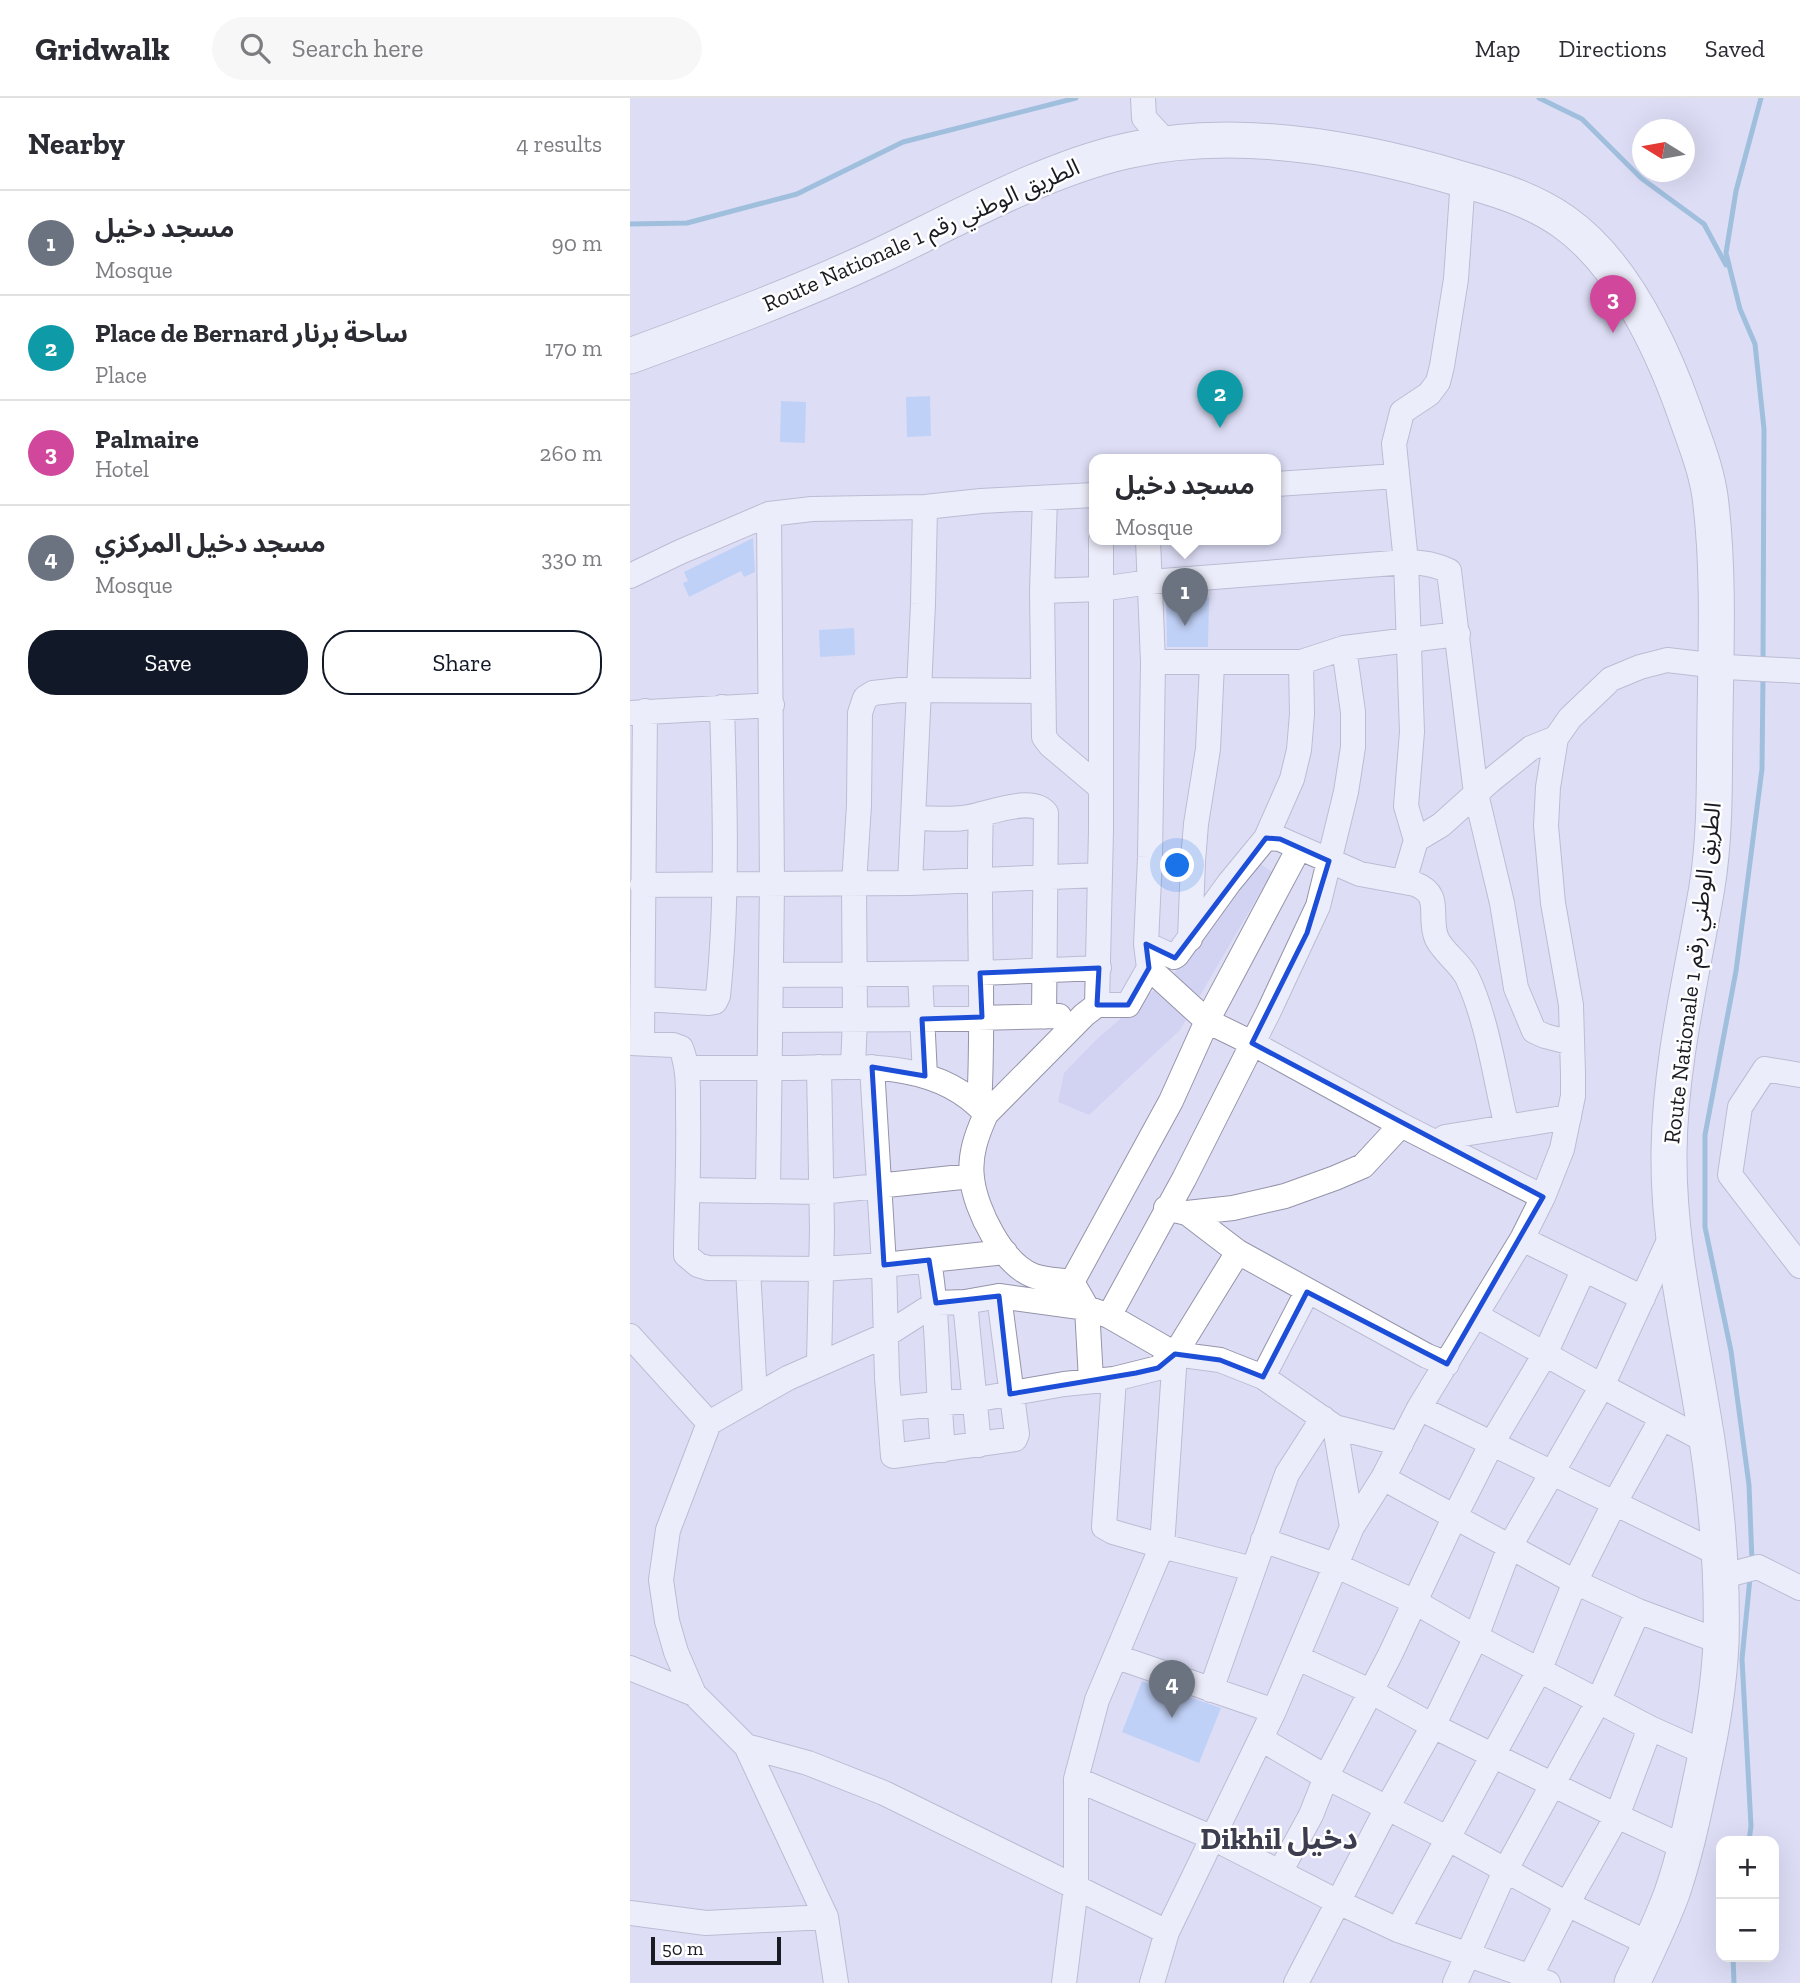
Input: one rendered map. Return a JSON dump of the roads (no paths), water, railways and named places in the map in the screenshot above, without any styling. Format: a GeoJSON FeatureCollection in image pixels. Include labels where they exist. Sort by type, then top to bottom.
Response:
{"type":"FeatureCollection","features":[{"type":"Feature","properties":{"kind":"highway","name":"Route Nationale الطريق الوطني رقم 1"},"geometry":{"type":"LineString","coordinates":[[630,356],[827,280],[1055,173],[1132,149],[1198,140],[1287,144],[1410,164],[1516,196],[1539,206],[1585,239],[1637,307],[1651,331],[1696,439],[1711,503],[1722,666],[1708,881],[1681,1029],[1671,1108],[1669,1186],[1672,1234],[1706,1441],[1719,1566],[1721,1642],[1706,1753],[1686,1848],[1670,1899],[1632,1983]]}},
{"type":"Feature","properties":{"kind":"street"},"geometry":{"type":"LineString","coordinates":[[1143,98],[1144,118],[1168,144]]}},
{"type":"Feature","properties":{"kind":"street"},"geometry":{"type":"LineString","coordinates":[[1404,881],[1416,839],[1406,806],[1412,732],[1406,562],[1394,444],[1402,412],[1429,394],[1437,382],[1442,366],[1454,290],[1463,179]]}},
{"type":"Feature","properties":{"kind":"street"},"geometry":{"type":"LineString","coordinates":[[1281,484],[1397,476]]}},
{"type":"Feature","properties":{"kind":"street"},"geometry":{"type":"LineString","coordinates":[[630,576],[769,514],[812,509],[925,507],[1089,495]]}},
{"type":"Feature","properties":{"kind":"street"},"geometry":{"type":"LineString","coordinates":[[1045,498],[1042,591],[1044,737],[1101,788]]}},
{"type":"Feature","properties":{"kind":"street"},"geometry":{"type":"LineString","coordinates":[[910,883],[925,507]]}},
{"type":"Feature","properties":{"kind":"street"},"geometry":{"type":"LineString","coordinates":[[768,1190],[772,1068],[769,514]]}},
{"type":"Feature","properties":{"kind":"street"},"geometry":{"type":"LineString","coordinates":[[982,1110],[1091,1010],[1099,968],[1101,545]]}},
{"type":"Feature","properties":{"kind":"street"},"geometry":{"type":"LineString","coordinates":[[772,1020],[1044,1017],[1128,1005],[1148,956],[1153,662],[1148,545]]}},
{"type":"Feature","properties":{"kind":"street"},"geometry":{"type":"LineString","coordinates":[[1042,591],[1101,589],[1150,582],[1406,562],[1421,562],[1449,571],[1516,988],[1534,1031],[1572,1043]]}},
{"type":"Feature","properties":{"kind":"street"},"geometry":{"type":"LineString","coordinates":[[1153,662],[1301,662],[1344,648],[1458,634]]}},
{"type":"Feature","properties":{"kind":"street"},"geometry":{"type":"LineString","coordinates":[[1098,1312],[1177,1211],[1184,1179],[1318,906],[1346,792],[1353,747],[1353,712],[1344,648]]}},
{"type":"Feature","properties":{"kind":"street"},"geometry":{"type":"LineString","coordinates":[[1152,1983],[1167,1932],[1274,1711],[1352,1527],[1383,1478],[1419,1408],[1522,1239],[1562,1150],[1573,1096],[1570,995],[1553,903],[1546,826],[1548,787],[1556,738],[1570,718],[1611,679],[1640,667],[1667,660],[1800,671]]}},
{"type":"Feature","properties":{"kind":"street"},"geometry":{"type":"LineString","coordinates":[[1148,956],[1174,957],[1190,940],[1229,883],[1266,838],[1292,779],[1299,750],[1302,714],[1301,662]]}},
{"type":"Feature","properties":{"kind":"street"},"geometry":{"type":"LineString","coordinates":[[1190,940],[1195,836],[1208,749],[1212,664]]}},
{"type":"Feature","properties":{"kind":"street"},"geometry":{"type":"LineString","coordinates":[[999,1296],[1017,1434],[1015,1439],[893,1456],[878,1187],[855,1019],[854,884],[861,706],[865,698],[873,693],[900,690],[1042,691]]}},
{"type":"Feature","properties":{"kind":"street"},"geometry":{"type":"LineString","coordinates":[[772,705],[638,712],[644,999],[636,1043],[681,1048],[687,1068],[686,1255],[698,1265],[708,1268],[821,1269],[1005,1252]]}},
{"type":"Feature","properties":{"kind":"street"},"geometry":{"type":"LineString","coordinates":[[644,999],[709,1003],[717,1000],[724,944],[725,886],[722,707]]}},
{"type":"Feature","properties":{"kind":"street"},"geometry":{"type":"LineString","coordinates":[[1416,839],[1441,825],[1531,748],[1556,738]]}},
{"type":"Feature","properties":{"kind":"street"},"geometry":{"type":"LineString","coordinates":[[914,818],[961,818],[1001,808],[1034,805],[1042,807],[1046,813],[1044,1017]]}},
{"type":"Feature","properties":{"kind":"street"},"geometry":{"type":"LineString","coordinates":[[981,814],[978,881],[982,1110],[971,1176],[975,1193],[998,1245],[1013,1261],[1033,1276],[1072,1282],[1098,1312],[1102,1379],[1104,1527],[1161,1546],[1253,1569]]}},
{"type":"Feature","properties":{"kind":"street"},"geometry":{"type":"LineString","coordinates":[[1266,838],[1280,839],[1360,874],[1404,881],[1423,887],[1430,893],[1433,901],[1434,932],[1438,942],[1461,966],[1473,991],[1507,1127]]}},
{"type":"Feature","properties":{"kind":"street"},"geometry":{"type":"LineString","coordinates":[[1072,1282],[1171,1101],[1207,1021],[1299,848]]}},
{"type":"Feature","properties":{"kind":"street"},"geometry":{"type":"LineString","coordinates":[[642,885],[910,883],[1099,875]]}},
{"type":"Feature","properties":{"kind":"street"},"geometry":{"type":"LineString","coordinates":[[1148,956],[1207,1021],[1401,1125],[1543,1197]]}},
{"type":"Feature","properties":{"kind":"street"},"geometry":{"type":"LineString","coordinates":[[772,975],[980,973],[1099,968]]}},
{"type":"Feature","properties":{"kind":"street"},"geometry":{"type":"LineString","coordinates":[[920,974],[925,1076]]}},
{"type":"Feature","properties":{"kind":"street"},"geometry":{"type":"LineString","coordinates":[[819,1067],[819,1363]]}},
{"type":"Feature","properties":{"kind":"street"},"geometry":{"type":"LineString","coordinates":[[687,1068],[862,1067],[906,1071],[944,1083],[982,1110]]}},
{"type":"Feature","properties":{"kind":"street"},"geometry":{"type":"LineString","coordinates":[[1800,1075],[1765,1069],[1740,1107],[1730,1175],[1800,1266]]}},
{"type":"Feature","properties":{"kind":"street"},"geometry":{"type":"LineString","coordinates":[[1436,1143],[1445,1137],[1569,1117]]}},
{"type":"Feature","properties":{"kind":"street"},"geometry":{"type":"LineString","coordinates":[[1177,1211],[1233,1208],[1285,1196],[1326,1182],[1363,1166],[1401,1125]]}},
{"type":"Feature","properties":{"kind":"street"},"geometry":{"type":"LineString","coordinates":[[688,1190],[821,1192],[971,1176]]}},
{"type":"Feature","properties":{"kind":"street"},"geometry":{"type":"LineString","coordinates":[[1177,1211],[1238,1252],[1307,1292],[1447,1364]]}},
{"type":"Feature","properties":{"kind":"street"},"geometry":{"type":"LineString","coordinates":[[1296,1983],[1433,1726],[1476,1637],[1510,1546],[1602,1386],[1672,1234]]}},
{"type":"Feature","properties":{"kind":"street"},"geometry":{"type":"LineString","coordinates":[[1522,1239],[1643,1298]]}},
{"type":"Feature","properties":{"kind":"street"},"geometry":{"type":"LineString","coordinates":[[890,1409],[974,1400],[1158,1368],[1175,1354],[1238,1252]]}},
{"type":"Feature","properties":{"kind":"street"},"geometry":{"type":"LineString","coordinates":[[929,1260],[936,1303],[943,1450]]}},
{"type":"Feature","properties":{"kind":"street"},"geometry":{"type":"LineString","coordinates":[[748,1269],[755,1396]]}},
{"type":"Feature","properties":{"kind":"street"},"geometry":{"type":"LineString","coordinates":[[1280,1872],[1390,1655],[1455,1516],[1492,1443],[1545,1354],[1584,1269]]}},
{"type":"Feature","properties":{"kind":"street"},"geometry":{"type":"LineString","coordinates":[[1263,1377],[1307,1292]]}},
{"type":"Feature","properties":{"kind":"street"},"geometry":{"type":"LineString","coordinates":[[836,1983],[825,1917],[746,1746],[694,1694],[676,1652],[667,1621],[661,1580],[668,1530],[709,1423],[819,1363],[886,1335],[936,1303],[965,1302],[999,1296],[1098,1312],[1175,1354],[1220,1360],[1263,1377],[1329,1423],[1401,1444]]}},
{"type":"Feature","properties":{"kind":"street"},"geometry":{"type":"LineString","coordinates":[[965,1302],[979,1445]]}},
{"type":"Feature","properties":{"kind":"street"},"geometry":{"type":"LineString","coordinates":[[1477,1316],[1706,1441]]}},
{"type":"Feature","properties":{"kind":"street"},"geometry":{"type":"LineString","coordinates":[[630,1336],[709,1423]]}},
{"type":"Feature","properties":{"kind":"street"},"geometry":{"type":"LineString","coordinates":[[1064,1983],[1076,1886],[1076,1779],[1097,1700],[1161,1546],[1175,1354]]}},
{"type":"Feature","properties":{"kind":"street"},"geometry":{"type":"LineString","coordinates":[[1419,1408],[1614,1504],[1719,1566],[1758,1567],[1800,1588]]}},
{"type":"Feature","properties":{"kind":"street"},"geometry":{"type":"LineString","coordinates":[[1398,1930],[1540,1669],[1575,1582],[1614,1504],[1662,1418]]}},
{"type":"Feature","properties":{"kind":"street"},"geometry":{"type":"LineString","coordinates":[[1329,1423],[1352,1527]]}},
{"type":"Feature","properties":{"kind":"street"},"geometry":{"type":"LineString","coordinates":[[1210,1690],[1287,1474],[1329,1423]]}},
{"type":"Feature","properties":{"kind":"street"},"geometry":{"type":"LineString","coordinates":[[1383,1478],[1575,1582],[1638,1611],[1721,1642]]}},
{"type":"Feature","properties":{"kind":"street"},"geometry":{"type":"LineString","coordinates":[[1263,1540],[1335,1564],[1415,1602],[1650,1728],[1706,1753]]}},
{"type":"Feature","properties":{"kind":"street"},"geometry":{"type":"LineString","coordinates":[[1455,1983],[1505,1871],[1599,1700],[1638,1611]]}},
{"type":"Feature","properties":{"kind":"street"},"geometry":{"type":"LineString","coordinates":[[1116,1657],[1274,1711]]}},
{"type":"Feature","properties":{"kind":"street"},"geometry":{"type":"LineString","coordinates":[[1298,1658],[1686,1848]]}},
{"type":"Feature","properties":{"kind":"street"},"geometry":{"type":"LineString","coordinates":[[630,1668],[694,1694]]}},
{"type":"Feature","properties":{"kind":"street"},"geometry":{"type":"LineString","coordinates":[[1076,1779],[1213,1838],[1398,1930],[1535,1981],[1567,1904],[1617,1816],[1650,1728]]}},
{"type":"Feature","properties":{"kind":"street"},"geometry":{"type":"LineString","coordinates":[[1261,1739],[1326,1777],[1447,1838],[1567,1904],[1650,1944]]}},
{"type":"Feature","properties":{"kind":"street"},"geometry":{"type":"LineString","coordinates":[[746,1746],[808,1763],[884,1793],[1167,1932]]}},
{"type":"Feature","properties":{"kind":"street"},"geometry":{"type":"LineString","coordinates":[[630,1913],[706,1923],[825,1917]]}},
{"type":"Feature","properties":{"kind":"waterway"},"geometry":{"type":"LineString","coordinates":[[630,224],[687,223],[797,194],[903,142],[1076,98]]}},
{"type":"Feature","properties":{"kind":"waterway"},"geometry":{"type":"LineString","coordinates":[[1539,98],[1582,119],[1641,178],[1704,224],[1726,265]]}},
{"type":"Feature","properties":{"kind":"waterway"},"geometry":{"type":"LineString","coordinates":[[1761,98],[1736,191],[1726,253],[1740,309],[1755,344],[1764,429],[1763,663]]}},
{"type":"Feature","properties":{"kind":"waterway"},"geometry":{"type":"LineString","coordinates":[[1752,1561],[1749,1485],[1731,1351],[1705,1227],[1705,1135],[1736,971],[1762,769],[1763,677]]}},
{"type":"Feature","properties":{"kind":"waterway"},"geometry":{"type":"LineString","coordinates":[[1750,1578],[1742,1659],[1750,1836]]}},
{"type":"Feature","properties":{"kind":"waterway"},"geometry":{"type":"LineString","coordinates":[[1733,1962],[1734,1983]]}},
{"type":"Feature","properties":{"kind":"place","name":"Palmaire"},"geometry":{"type":"Point","coordinates":[1613,333]}},
{"type":"Feature","properties":{"kind":"place","name":"Place de Bernard ساحة برنار"},"geometry":{"type":"Point","coordinates":[1220,428]}},
{"type":"Feature","properties":{"kind":"place","name":"مسجد دخيل"},"geometry":{"type":"Point","coordinates":[1185,626]}},
{"type":"Feature","properties":{"kind":"place","name":"مسجد دخيل المركزي"},"geometry":{"type":"Point","coordinates":[1172,1718]}},
{"type":"Feature","properties":{"kind":"district","name":"Dikhil دخيل"},"geometry":{"type":"Point","coordinates":[1279,1839]}}]}
